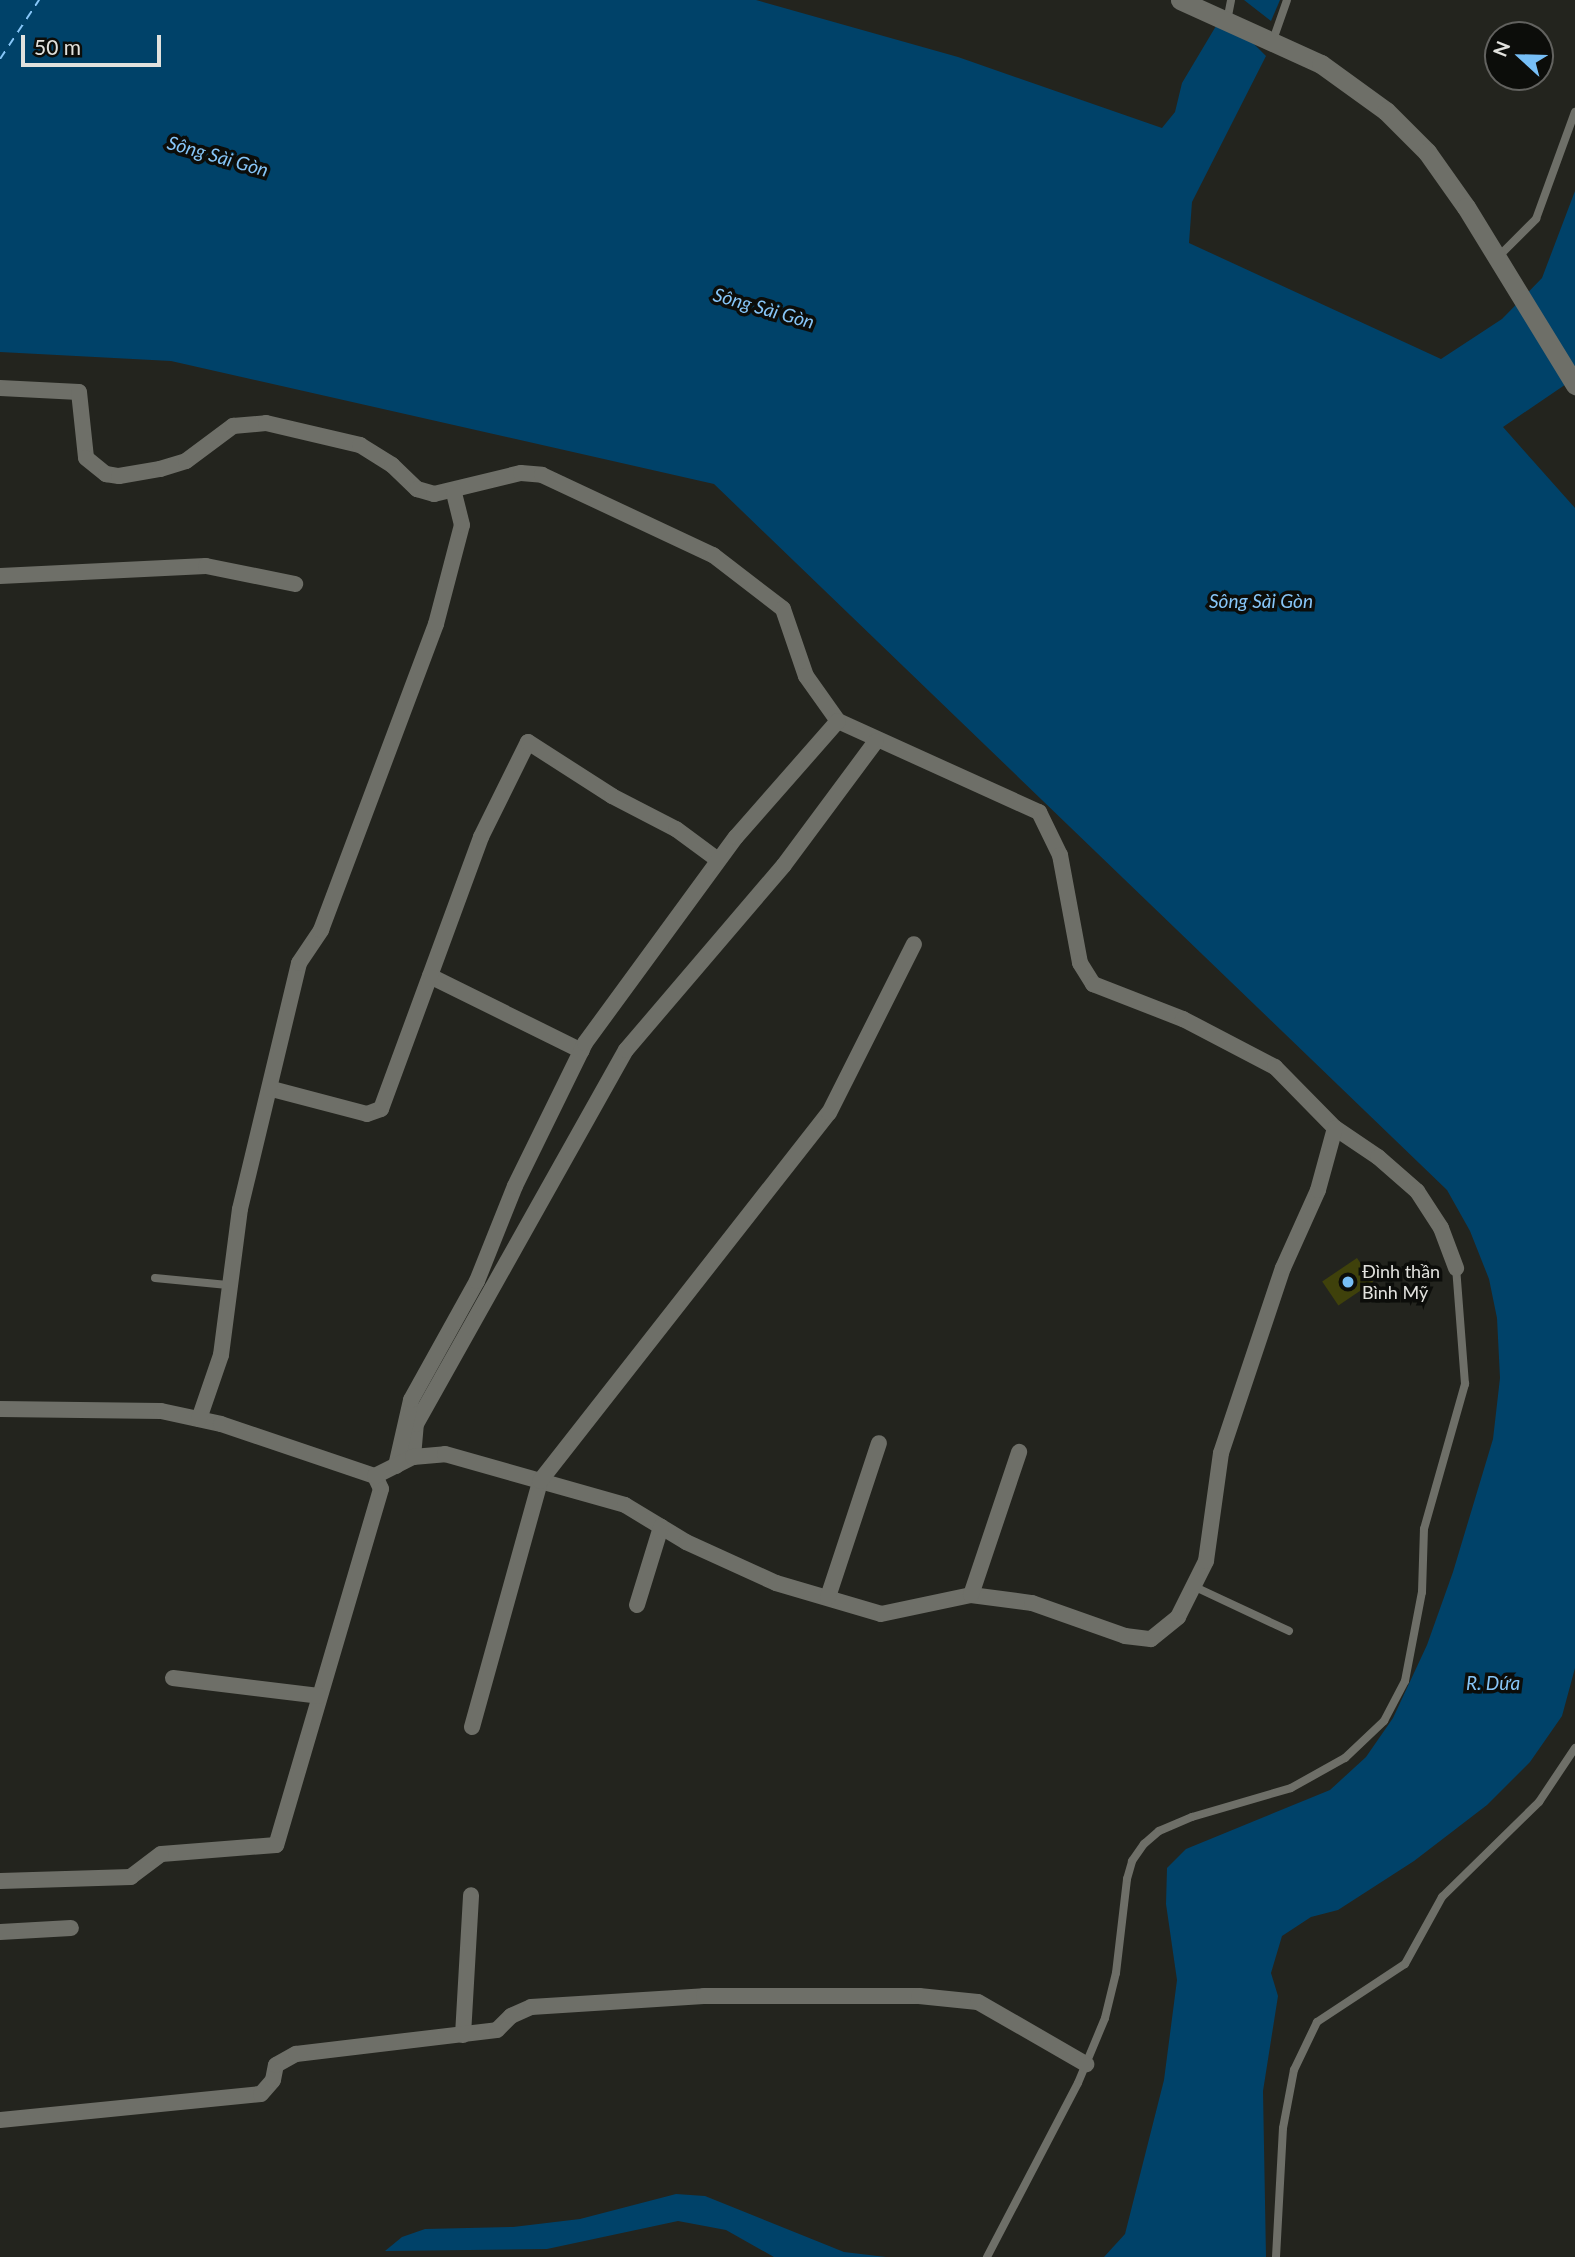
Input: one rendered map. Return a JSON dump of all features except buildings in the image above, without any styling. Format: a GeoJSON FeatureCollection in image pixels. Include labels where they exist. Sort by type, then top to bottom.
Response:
{"type":"FeatureCollection","features":[{"type":"Feature","properties":{"kind":"street"},"geometry":{"type":"LineString","coordinates":[[1180,0],[1321,64],[1386,111],[1427,152],[1503,264],[1575,385]]}},
{"type":"Feature","properties":{"kind":"street"},"geometry":{"type":"LineString","coordinates":[[0,388],[79,392],[86,458],[106,474],[160,469],[186,461],[233,426],[266,423],[360,445],[392,465],[417,489],[434,494],[521,473],[542,475],[713,555],[783,609],[806,677],[838,721],[876,741],[1039,812],[1060,855],[1085,976],[1123,998],[1183,1019],[1275,1067],[1335,1128],[1378,1157],[1416,1191],[1441,1228],[1456,1268]]}},
{"type":"Feature","properties":{"kind":"street"},"geometry":{"type":"LineString","coordinates":[[199,1419],[222,1355],[228,1285],[240,1209],[271,1089],[299,963],[321,930],[436,624],[462,525],[453,490]]}},
{"type":"Feature","properties":{"kind":"street"},"geometry":{"type":"LineString","coordinates":[[0,576],[206,566],[295,584]]}},
{"type":"Feature","properties":{"kind":"street"},"geometry":{"type":"LineString","coordinates":[[396,1466],[411,1401],[477,1281],[514,1186],[582,1051],[718,860],[817,740],[838,721]]}},
{"type":"Feature","properties":{"kind":"street"},"geometry":{"type":"LineString","coordinates":[[413,1457],[416,1424],[626,1050],[783,865],[876,741]]}},
{"type":"Feature","properties":{"kind":"street"},"geometry":{"type":"LineString","coordinates":[[271,1089],[367,1114],[381,1109],[481,837],[528,742],[612,796],[676,829],[718,860]]}},
{"type":"Feature","properties":{"kind":"street"},"geometry":{"type":"LineString","coordinates":[[472,1727],[540,1481],[829,1113],[914,944]]}},
{"type":"Feature","properties":{"kind":"street"},"geometry":{"type":"LineString","coordinates":[[430,976],[582,1051]]}},
{"type":"Feature","properties":{"kind":"street"},"geometry":{"type":"LineString","coordinates":[[0,1409],[161,1411],[199,1419],[376,1476],[413,1457],[445,1454],[625,1505],[661,1527],[776,1583],[881,1614],[971,1595],[1031,1603],[1125,1636],[1151,1639],[1178,1617],[1206,1561],[1221,1453],[1283,1268],[1318,1190],[1335,1128]]}},
{"type":"Feature","properties":{"kind":"street"},"geometry":{"type":"LineString","coordinates":[[828,1597],[879,1443]]}},
{"type":"Feature","properties":{"kind":"street"},"geometry":{"type":"LineString","coordinates":[[971,1595],[1019,1452]]}},
{"type":"Feature","properties":{"kind":"street"},"geometry":{"type":"LineString","coordinates":[[0,1881],[131,1877],[162,1854],[276,1845],[381,1489],[376,1476]]}},
{"type":"Feature","properties":{"kind":"street"},"geometry":{"type":"LineString","coordinates":[[638,1605],[661,1527]]}},
{"type":"Feature","properties":{"kind":"street"},"geometry":{"type":"LineString","coordinates":[[173,1678],[319,1696]]}},
{"type":"Feature","properties":{"kind":"street"},"geometry":{"type":"LineString","coordinates":[[463,2035],[471,1895]]}},
{"type":"Feature","properties":{"kind":"street"},"geometry":{"type":"LineString","coordinates":[[0,1932],[71,1928]]}},
{"type":"Feature","properties":{"kind":"street"},"geometry":{"type":"LineString","coordinates":[[0,2120],[261,2094],[273,2080],[276,2065],[296,2054],[497,2030],[511,2016],[531,2007],[704,1996],[919,1996],[978,2002],[1086,2064]]}},
{"type":"Feature","properties":{"kind":"lane"},"geometry":{"type":"LineString","coordinates":[[1227,20],[1231,0]]}},
{"type":"Feature","properties":{"kind":"lane"},"geometry":{"type":"LineString","coordinates":[[1273,40],[1287,0]]}},
{"type":"Feature","properties":{"kind":"lane"},"geometry":{"type":"LineString","coordinates":[[1503,264],[1536,219],[1575,112]]}},
{"type":"Feature","properties":{"kind":"lane"},"geometry":{"type":"LineString","coordinates":[[988,2255],[1086,2064],[1116,1973],[1132,1861],[1144,1844],[1159,1831],[1192,1817],[1291,1788],[1345,1758],[1384,1721],[1405,1681],[1422,1592],[1424,1529],[1465,1384],[1456,1268]]}},
{"type":"Feature","properties":{"kind":"lane"},"geometry":{"type":"LineString","coordinates":[[155,1278],[228,1285]]}},
{"type":"Feature","properties":{"kind":"lane"},"geometry":{"type":"LineString","coordinates":[[1193,1586],[1289,1631]]}},
{"type":"Feature","properties":{"kind":"lane"},"geometry":{"type":"LineString","coordinates":[[1276,2257],[1283,2128],[1294,2070],[1317,2022],[1405,1964],[1443,1896],[1539,1801],[1575,1748]]}},
{"type":"Feature","properties":{"kind":"water","name":"Sông Sài Gòn"},"geometry":{"type":"Polygon","coordinates":[[[0,0],[756,0],[958,57],[1162,128],[1175,112],[1182,83],[1216,26],[1252,42],[1266,56],[1192,202],[1189,243],[1441,359],[1502,319],[1542,278],[1575,191],[1575,378],[1503,427],[1575,508],[1575,1668],[1562,1716],[1530,1762],[1487,1805],[1414,1861],[1338,1910],[1311,1917],[1282,1936],[1271,1973],[1278,1996],[1263,2091],[1266,2257],[1104,2257],[1125,2234],[1164,2080],[1177,1980],[1166,1904],[1167,1868],[1186,1849],[1330,1790],[1366,1757],[1393,1718],[1427,1645],[1453,1572],[1493,1439],[1500,1378],[1497,1318],[1489,1279],[1470,1231],[1447,1190],[714,484],[171,361],[0,352],[0,0]]]}},
{"type":"Feature","properties":{"kind":"water"},"geometry":{"type":"Polygon","coordinates":[[[1244,0],[1280,0],[1271,21],[1244,0]]]}},
{"type":"Feature","properties":{"kind":"water"},"geometry":{"type":"Polygon","coordinates":[[[676,2194],[705,2196],[844,2252],[886,2257],[774,2257],[726,2230],[678,2221],[547,2249],[385,2251],[402,2237],[425,2229],[513,2227],[580,2219],[676,2194]]]}},
{"type":"Feature","properties":{"kind":"ferry route"},"geometry":{"type":"LineString","coordinates":[[0,59],[39,0]]}},
{"type":"Feature","properties":{"kind":"place","name":"Đình thần Bình Mỹ"},"geometry":{"type":"Point","coordinates":[1348,1282]}},
{"type":"Feature","properties":{"kind":"water label","name":"R. Dứa"},"geometry":{"type":"Point","coordinates":[1493,1683]}}]}
